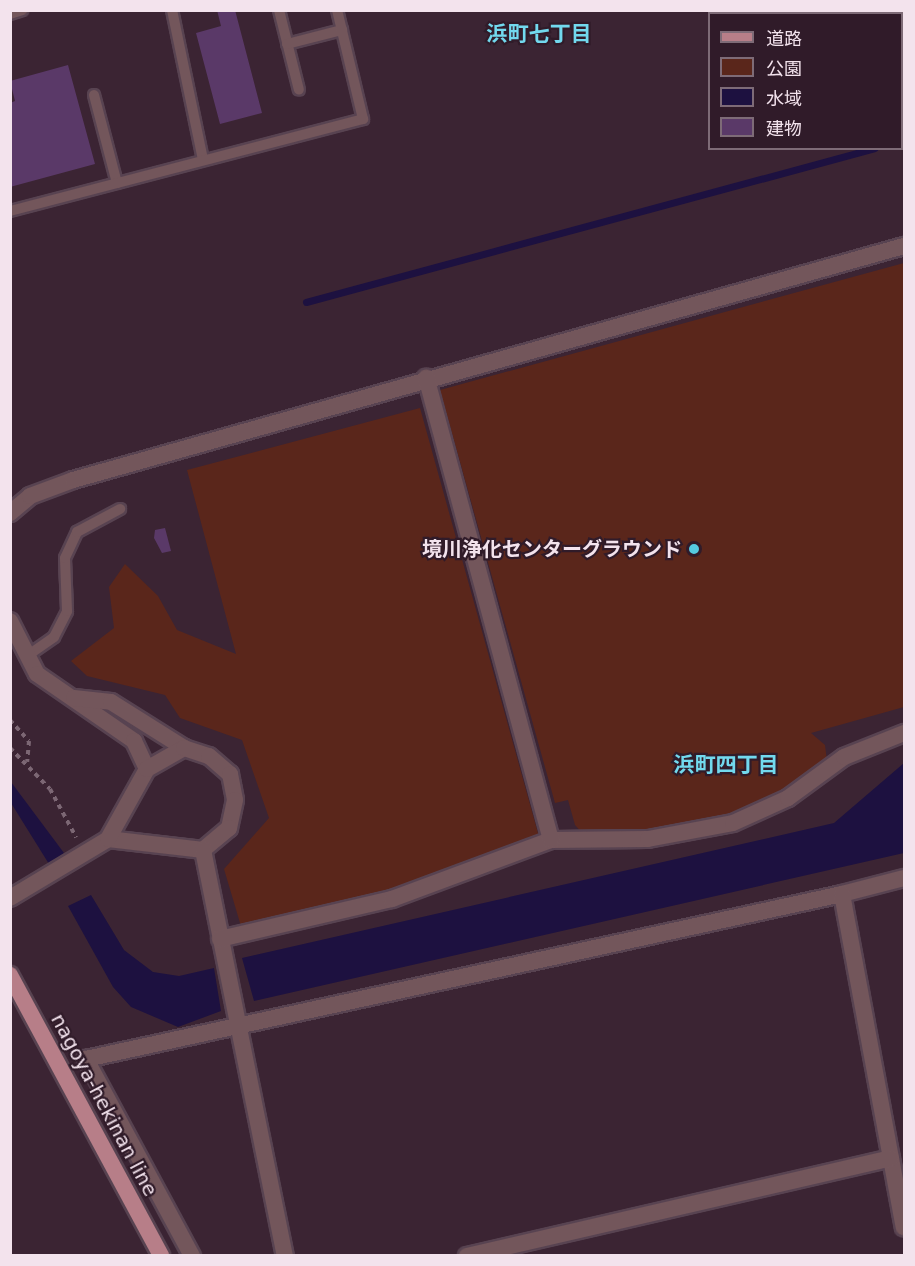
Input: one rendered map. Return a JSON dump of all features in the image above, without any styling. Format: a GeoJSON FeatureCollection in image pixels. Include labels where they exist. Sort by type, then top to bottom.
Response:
{"type":"FeatureCollection","features":[{"type":"Feature","properties":{"kind":"main road","name":"nagoya-hekinan line"},"geometry":{"type":"LineString","coordinates":[[10,975],[161,1256]]}},
{"type":"Feature","properties":{"kind":"street"},"geometry":{"type":"LineString","coordinates":[[12,508],[30,496],[74,480],[426,378],[904,246]]}},
{"type":"Feature","properties":{"kind":"street"},"geometry":{"type":"LineString","coordinates":[[426,378],[550,840]]}},
{"type":"Feature","properties":{"kind":"street"},"geometry":{"type":"LineString","coordinates":[[10,621],[37,674],[134,741],[147,769]]}},
{"type":"Feature","properties":{"kind":"street"},"geometry":{"type":"LineString","coordinates":[[70,698],[111,702],[184,748],[209,756],[230,774],[236,800],[230,828],[204,850],[108,839]]}},
{"type":"Feature","properties":{"kind":"street"},"geometry":{"type":"LineString","coordinates":[[220,939],[392,899],[550,840],[648,839],[733,824],[788,798],[844,757],[904,733]]}},
{"type":"Feature","properties":{"kind":"street"},"geometry":{"type":"LineString","coordinates":[[10,898],[108,839],[147,769],[184,748]]}},
{"type":"Feature","properties":{"kind":"street"},"geometry":{"type":"LineString","coordinates":[[204,850],[234,1024],[285,1256]]}},
{"type":"Feature","properties":{"kind":"street"},"geometry":{"type":"LineString","coordinates":[[192,1256],[86,1059],[234,1024],[842,894],[904,878]]}},
{"type":"Feature","properties":{"kind":"street"},"geometry":{"type":"LineString","coordinates":[[842,894],[904,1227]]}},
{"type":"Feature","properties":{"kind":"street"},"geometry":{"type":"LineString","coordinates":[[467,1256],[891,1158]]}},
{"type":"Feature","properties":{"kind":"lane"},"geometry":{"type":"LineString","coordinates":[[10,14],[22,10]]}},
{"type":"Feature","properties":{"kind":"lane"},"geometry":{"type":"LineString","coordinates":[[172,10],[203,160]]}},
{"type":"Feature","properties":{"kind":"lane"},"geometry":{"type":"LineString","coordinates":[[279,10],[298,90]]}},
{"type":"Feature","properties":{"kind":"lane"},"geometry":{"type":"LineString","coordinates":[[10,211],[363,118],[337,10]]}},
{"type":"Feature","properties":{"kind":"lane"},"geometry":{"type":"LineString","coordinates":[[287,44],[342,30]]}},
{"type":"Feature","properties":{"kind":"lane"},"geometry":{"type":"LineString","coordinates":[[94,95],[117,183]]}},
{"type":"Feature","properties":{"kind":"lane"},"geometry":{"type":"LineString","coordinates":[[27,656],[54,637],[67,611],[64,558],[77,532],[120,509]]}},
{"type":"Feature","properties":{"kind":"path"},"geometry":{"type":"LineString","coordinates":[[10,720],[28,741],[27,762]]}},
{"type":"Feature","properties":{"kind":"path"},"geometry":{"type":"LineString","coordinates":[[10,748],[27,762],[50,789],[85,853]]}},
{"type":"Feature","properties":{"kind":"green space","name":"境川浄化センターグラウンド"},"geometry":{"type":"Polygon","coordinates":[[[904,263],[904,707],[811,733],[825,745],[828,769],[733,823],[586,837],[575,825],[568,800],[555,803],[440,390],[904,263]]]}},
{"type":"Feature","properties":{"kind":"green space"},"geometry":{"type":"Polygon","coordinates":[[[420,408],[541,844],[392,899],[243,933],[224,869],[269,818],[242,740],[180,718],[165,695],[87,676],[71,661],[114,628],[109,587],[125,564],[158,596],[177,630],[236,654],[187,470],[420,408]]]}},
{"type":"Feature","properties":{"kind":"water"},"geometry":{"type":"Polygon","coordinates":[[[904,763],[904,853],[254,1001],[242,958],[834,823],[904,763]]]}},
{"type":"Feature","properties":{"kind":"water"},"geometry":{"type":"Polygon","coordinates":[[[11,782],[64,853],[49,864],[11,803],[11,782]]]}},
{"type":"Feature","properties":{"kind":"water"},"geometry":{"type":"Polygon","coordinates":[[[91,895],[124,950],[153,972],[179,976],[214,968],[221,1011],[178,1027],[131,1007],[113,987],[68,906],[91,895]]]}},
{"type":"Feature","properties":{"kind":"building"},"geometry":{"type":"Polygon","coordinates":[[[217,10],[235,10],[262,113],[220,124],[196,33],[221,26],[217,10]]]}},
{"type":"Feature","properties":{"kind":"building"},"geometry":{"type":"Polygon","coordinates":[[[68,65],[95,164],[10,187],[10,103],[15,101],[10,81],[68,65]]]}},
{"type":"Feature","properties":{"kind":"building"},"geometry":{"type":"Polygon","coordinates":[[[165,528],[171,551],[162,553],[154,538],[155,530],[165,528]]]}},
{"type":"Feature","properties":{"kind":"waterway"},"geometry":{"type":"LineString","coordinates":[[306,302],[868,150]]}},
{"type":"Feature","properties":{"kind":"place","name":"境川浄化センターグラウンド"},"geometry":{"type":"Point","coordinates":[694,549]}},
{"type":"Feature","properties":{"kind":"district","name":"浜町七丁目"},"geometry":{"type":"Point","coordinates":[539,34]}},
{"type":"Feature","properties":{"kind":"district","name":"浜町四丁目"},"geometry":{"type":"Point","coordinates":[726,765]}}]}
